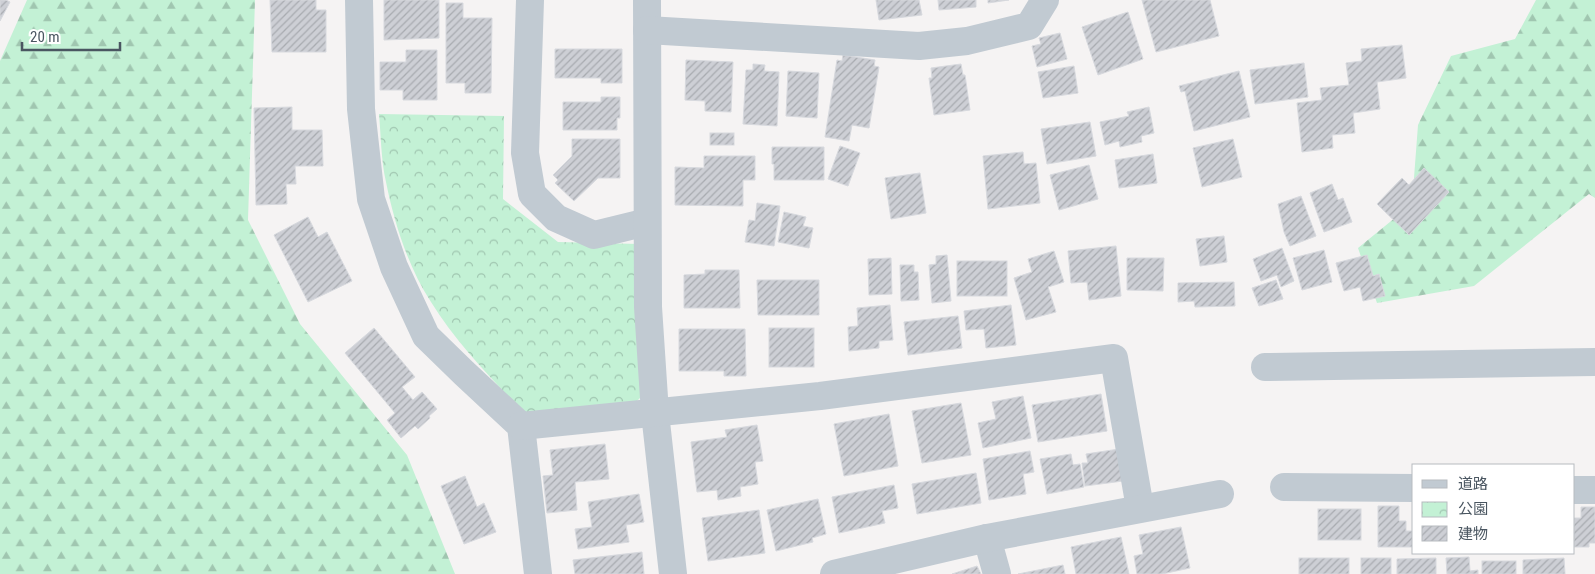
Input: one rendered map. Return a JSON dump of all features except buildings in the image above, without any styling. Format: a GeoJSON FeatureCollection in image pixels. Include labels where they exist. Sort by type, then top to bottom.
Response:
{"type":"FeatureCollection","features":[{"type":"Feature","properties":{"kind":"street"},"geometry":{"type":"LineString","coordinates":[[359,0],[361,109],[371,199],[394,266],[426,336],[521,426],[538,574]]}},
{"type":"Feature","properties":{"kind":"street"},"geometry":{"type":"LineString","coordinates":[[530,0],[525,153],[532,194],[556,218],[594,235],[647,222]]}},
{"type":"Feature","properties":{"kind":"street"},"geometry":{"type":"LineString","coordinates":[[647,0],[648,307],[655,413],[673,574]]}},
{"type":"Feature","properties":{"kind":"street"},"geometry":{"type":"LineString","coordinates":[[647,30],[919,46],[967,41],[1029,26],[1045,0]]}},
{"type":"Feature","properties":{"kind":"street"},"geometry":{"type":"LineString","coordinates":[[521,426],[820,396],[1114,358],[1140,508]]}},
{"type":"Feature","properties":{"kind":"street"},"geometry":{"type":"LineString","coordinates":[[1265,367],[1595,362]]}},
{"type":"Feature","properties":{"kind":"street"},"geometry":{"type":"LineString","coordinates":[[1284,487],[1412,488]]}},
{"type":"Feature","properties":{"kind":"street"},"geometry":{"type":"LineString","coordinates":[[1575,490],[1595,490]]}},
{"type":"Feature","properties":{"kind":"street"},"geometry":{"type":"LineString","coordinates":[[834,574],[987,538],[1220,494]]}},
{"type":"Feature","properties":{"kind":"street"},"geometry":{"type":"LineString","coordinates":[[987,538],[997,574]]}},
{"type":"Feature","properties":{"kind":"green space"},"geometry":{"type":"Polygon","coordinates":[[[27,0],[255,0],[248,220],[300,324],[407,455],[455,574],[0,574],[0,61],[27,0]]]}},
{"type":"Feature","properties":{"kind":"green space"},"geometry":{"type":"Polygon","coordinates":[[[1536,0],[1595,0],[1595,198],[1589,194],[1474,286],[1377,303],[1358,248],[1412,204],[1418,125],[1451,56],[1515,39],[1536,0]]]}},
{"type":"Feature","properties":{"kind":"green space"},"geometry":{"type":"Polygon","coordinates":[[[379,114],[504,116],[503,199],[558,242],[639,244],[643,395],[635,403],[526,415],[476,361],[431,302],[409,259],[393,213],[386,182],[379,114]]]}}]}
